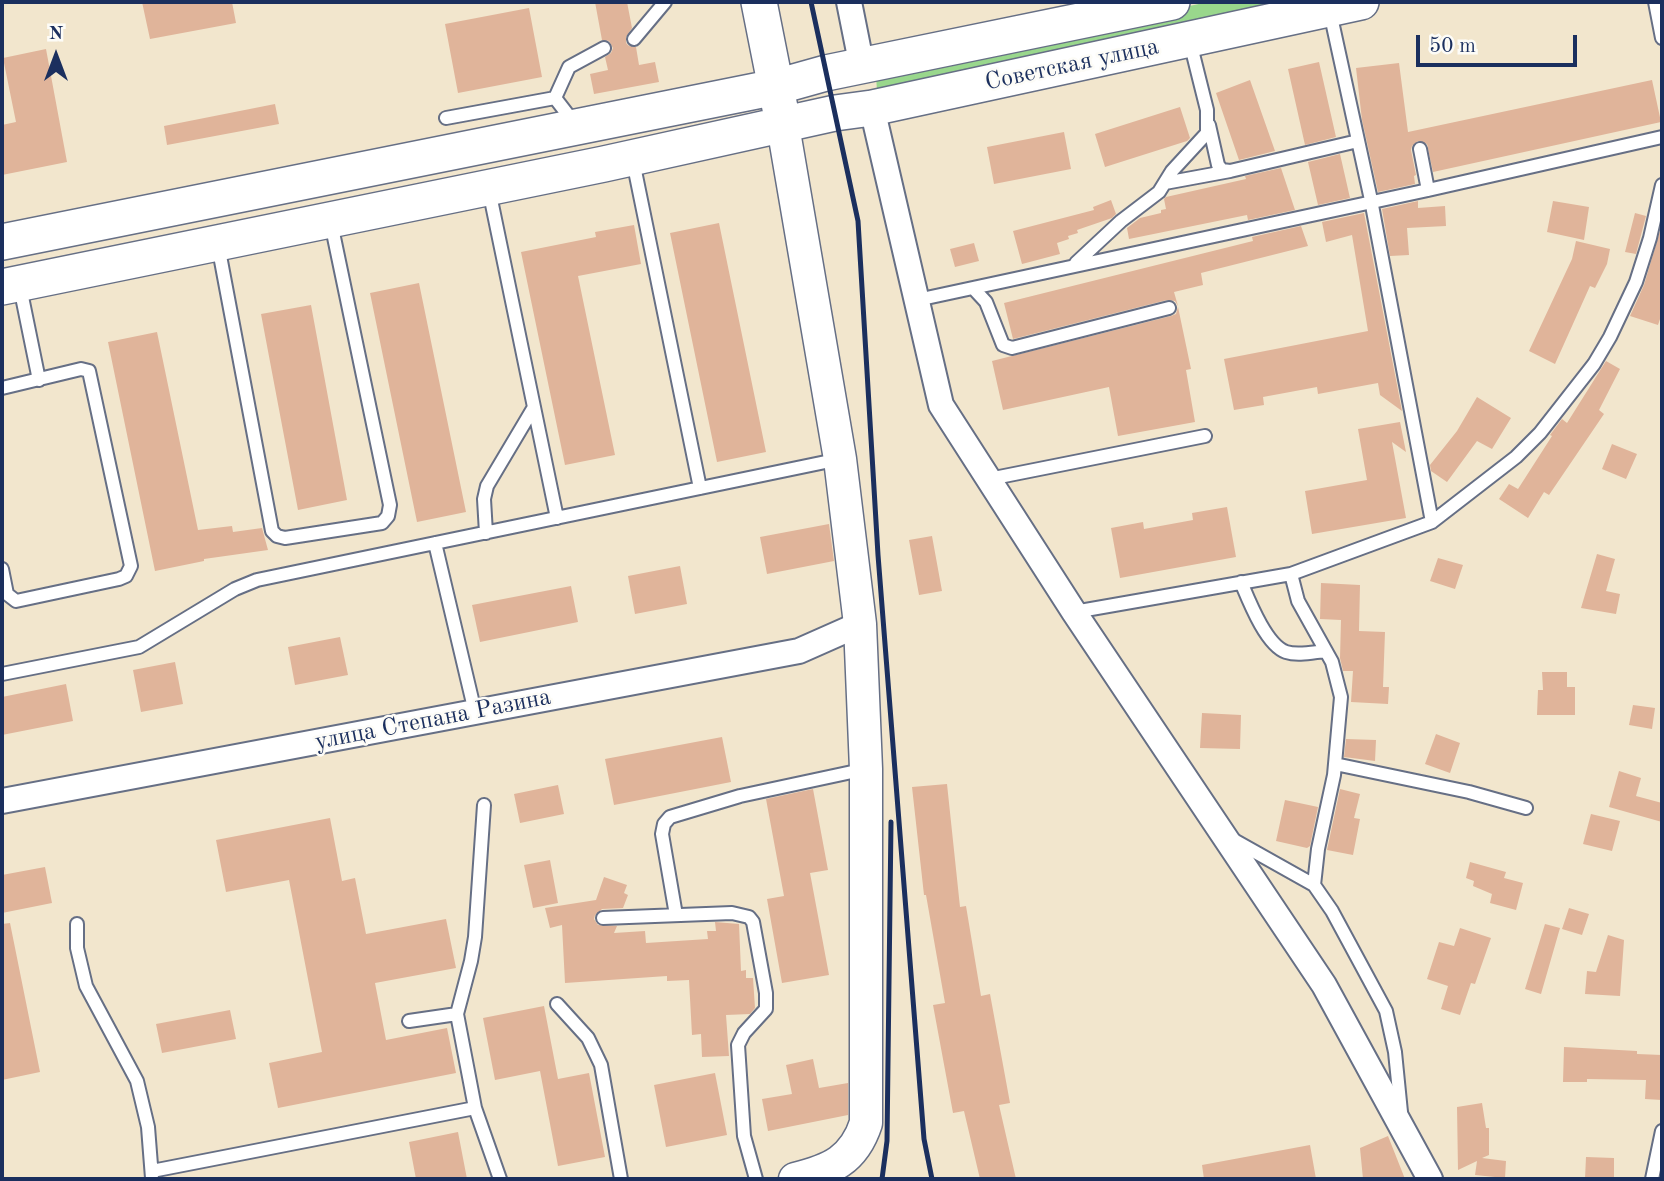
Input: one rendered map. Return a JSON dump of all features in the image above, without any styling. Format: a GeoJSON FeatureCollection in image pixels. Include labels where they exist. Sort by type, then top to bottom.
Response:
{"type":"FeatureCollection","features":[{"type":"Feature","properties":{"kind":"main road"},"geometry":{"type":"LineString","coordinates":[[759,2],[783,126]]}},
{"type":"Feature","properties":{"kind":"main road","name":"Советская улица"},"geometry":{"type":"LineString","coordinates":[[2,242],[776,87],[826,73],[1172,2]]}},
{"type":"Feature","properties":{"kind":"main road","name":"Советская улица"},"geometry":{"type":"LineString","coordinates":[[11,285],[582,168],[835,113],[872,108],[1345,5]]}},
{"type":"Feature","properties":{"kind":"main road"},"geometry":{"type":"LineString","coordinates":[[577,127],[582,168]]}},
{"type":"Feature","properties":{"kind":"main road"},"geometry":{"type":"LineString","coordinates":[[141,215],[148,257]]}},
{"type":"Feature","properties":{"kind":"street"},"geometry":{"type":"LineString","coordinates":[[849,2],[941,405],[1074,612],[1226,835],[1324,985],[1430,1179]]}},
{"type":"Feature","properties":{"kind":"street"},"geometry":{"type":"LineString","coordinates":[[783,126],[840,459],[860,624],[866,769],[866,1123],[856,1146],[831,1173],[795,1179]]}},
{"type":"Feature","properties":{"kind":"street","name":"улица Степана Разина"},"geometry":{"type":"LineString","coordinates":[[2,802],[799,651],[860,624]]}},
{"type":"Feature","properties":{"kind":"lane"},"geometry":{"type":"LineString","coordinates":[[634,39],[665,2]]}},
{"type":"Feature","properties":{"kind":"lane"},"geometry":{"type":"LineString","coordinates":[[1655,2],[1662,37]]}},
{"type":"Feature","properties":{"kind":"lane"},"geometry":{"type":"LineString","coordinates":[[1345,5],[1358,141],[1432,522]]}},
{"type":"Feature","properties":{"kind":"lane"},"geometry":{"type":"LineString","coordinates":[[1189,39],[1218,165],[1222,170],[1230,171]]}},
{"type":"Feature","properties":{"kind":"lane"},"geometry":{"type":"LineString","coordinates":[[555,98],[569,67],[604,48]]}},
{"type":"Feature","properties":{"kind":"lane"},"geometry":{"type":"LineString","coordinates":[[446,118],[555,98]]}},
{"type":"Feature","properties":{"kind":"lane"},"geometry":{"type":"LineString","coordinates":[[555,98],[577,127]]}},
{"type":"Feature","properties":{"kind":"lane"},"geometry":{"type":"LineString","coordinates":[[1073,266],[1127,216],[1152,199],[1180,161],[1202,140],[1207,133],[1208,121]]}},
{"type":"Feature","properties":{"kind":"lane"},"geometry":{"type":"LineString","coordinates":[[916,300],[1662,137]]}},
{"type":"Feature","properties":{"kind":"lane"},"geometry":{"type":"LineString","coordinates":[[1166,183],[1358,141]]}},
{"type":"Feature","properties":{"kind":"lane"},"geometry":{"type":"LineString","coordinates":[[1420,149],[1427,190]]}},
{"type":"Feature","properties":{"kind":"lane"},"geometry":{"type":"LineString","coordinates":[[632,157],[700,488]]}},
{"type":"Feature","properties":{"kind":"lane"},"geometry":{"type":"LineString","coordinates":[[1074,612],[1290,574],[1432,522],[1516,457],[1594,364],[1636,282],[1662,186]]}},
{"type":"Feature","properties":{"kind":"lane"},"geometry":{"type":"LineString","coordinates":[[488,187],[557,518]]}},
{"type":"Feature","properties":{"kind":"lane"},"geometry":{"type":"LineString","coordinates":[[217,243],[272,531],[277,537],[285,538],[382,523],[388,516],[390,505],[330,219]]}},
{"type":"Feature","properties":{"kind":"lane"},"geometry":{"type":"LineString","coordinates":[[11,285],[39,380]]}},
{"type":"Feature","properties":{"kind":"lane"},"geometry":{"type":"LineString","coordinates":[[973,288],[986,302],[1003,345],[1012,348],[1169,308]]}},
{"type":"Feature","properties":{"kind":"lane"},"geometry":{"type":"LineString","coordinates":[[2,388],[81,369],[89,371],[131,566],[126,576],[119,579],[16,601],[7,594],[2,569]]}},
{"type":"Feature","properties":{"kind":"lane"},"geometry":{"type":"LineString","coordinates":[[486,533],[484,499],[487,486],[534,407]]}},
{"type":"Feature","properties":{"kind":"lane"},"geometry":{"type":"LineString","coordinates":[[989,480],[1205,436]]}},
{"type":"Feature","properties":{"kind":"lane"},"geometry":{"type":"LineString","coordinates":[[2,674],[139,647],[234,589],[257,580],[840,459]]}},
{"type":"Feature","properties":{"kind":"lane"},"geometry":{"type":"LineString","coordinates":[[435,543],[475,712]]}},
{"type":"Feature","properties":{"kind":"lane"},"geometry":{"type":"LineString","coordinates":[[1290,574],[1298,601],[1332,662],[1340,697],[1335,764],[1318,849],[1314,885]]}},
{"type":"Feature","properties":{"kind":"lane"},"geometry":{"type":"LineString","coordinates":[[1241,582],[1254,612],[1276,645],[1285,652],[1325,651]]}},
{"type":"Feature","properties":{"kind":"lane"},"geometry":{"type":"LineString","coordinates":[[1335,764],[1469,792],[1526,808]]}},
{"type":"Feature","properties":{"kind":"lane"},"geometry":{"type":"LineString","coordinates":[[676,915],[662,834],[664,824],[670,817],[740,796],[866,769]]}},
{"type":"Feature","properties":{"kind":"lane"},"geometry":{"type":"LineString","coordinates":[[484,805],[475,937],[457,1014],[475,1108],[500,1179]]}},
{"type":"Feature","properties":{"kind":"lane"},"geometry":{"type":"LineString","coordinates":[[1226,835],[1314,885],[1332,911],[1386,1011],[1395,1052],[1403,1129]]}},
{"type":"Feature","properties":{"kind":"lane"},"geometry":{"type":"LineString","coordinates":[[603,918],[732,913],[741,914],[753,922],[766,993],[766,1009],[744,1033],[738,1045],[738,1054],[744,1136],[756,1179]]}},
{"type":"Feature","properties":{"kind":"lane"},"geometry":{"type":"LineString","coordinates":[[77,924],[77,948],[86,986],[137,1081],[148,1127],[152,1175],[475,1108]]}},
{"type":"Feature","properties":{"kind":"lane"},"geometry":{"type":"LineString","coordinates":[[557,1004],[588,1038],[601,1065],[621,1179]]}},
{"type":"Feature","properties":{"kind":"lane"},"geometry":{"type":"LineString","coordinates":[[410,1021],[457,1014]]}},
{"type":"Feature","properties":{"kind":"lane"},"geometry":{"type":"LineString","coordinates":[[1652,1179],[1662,1131]]}},
{"type":"Feature","properties":{"kind":"green space"},"geometry":{"type":"Polygon","coordinates":[[[1208,2],[1311,2],[877,90],[876,77],[886,71],[1208,2]]]}},
{"type":"Feature","properties":{"kind":"building"},"geometry":{"type":"Polygon","coordinates":[[[142,2],[232,2],[236,23],[150,39],[142,2]]]}},
{"type":"Feature","properties":{"kind":"building"},"geometry":{"type":"Polygon","coordinates":[[[595,2],[627,2],[632,28],[626,37],[626,43],[636,47],[639,65],[655,62],[659,82],[594,94],[590,74],[608,70],[605,57],[613,48],[609,41],[602,40],[595,2]]]}},
{"type":"Feature","properties":{"kind":"building"},"geometry":{"type":"Polygon","coordinates":[[[529,8],[542,77],[458,93],[445,24],[529,8]]]}},
{"type":"Feature","properties":{"kind":"building"},"geometry":{"type":"Polygon","coordinates":[[[46,49],[67,162],[2,175],[2,125],[16,122],[3,58],[46,49]]]}},
{"type":"Feature","properties":{"kind":"building"},"geometry":{"type":"Polygon","coordinates":[[[1319,62],[1336,137],[1305,145],[1288,69],[1319,62]]]}},
{"type":"Feature","properties":{"kind":"building"},"geometry":{"type":"Polygon","coordinates":[[[1399,63],[1408,132],[1652,80],[1661,122],[1433,172],[1427,144],[1418,141],[1411,150],[1415,184],[1378,192],[1362,120],[1356,68],[1399,63]]]}},
{"type":"Feature","properties":{"kind":"building"},"geometry":{"type":"Polygon","coordinates":[[[1250,80],[1275,151],[1239,160],[1216,93],[1250,80]]]}},
{"type":"Feature","properties":{"kind":"building"},"geometry":{"type":"Polygon","coordinates":[[[275,104],[279,124],[167,145],[164,126],[275,104]]]}},
{"type":"Feature","properties":{"kind":"building"},"geometry":{"type":"Polygon","coordinates":[[[1180,107],[1190,138],[1187,141],[1105,167],[1095,134],[1180,107]]]}},
{"type":"Feature","properties":{"kind":"building"},"geometry":{"type":"Polygon","coordinates":[[[1064,132],[1071,169],[994,184],[987,147],[1064,132]]]}},
{"type":"Feature","properties":{"kind":"building"},"geometry":{"type":"Polygon","coordinates":[[[1340,154],[1350,198],[1318,205],[1308,162],[1340,154]]]}},
{"type":"Feature","properties":{"kind":"building"},"geometry":{"type":"Polygon","coordinates":[[[1281,168],[1295,210],[1248,220],[1247,215],[1129,239],[1127,228],[1140,218],[1161,213],[1161,210],[1166,209],[1166,197],[1246,179],[1245,176],[1281,168]]]}},
{"type":"Feature","properties":{"kind":"building"},"geometry":{"type":"Polygon","coordinates":[[[1111,200],[1116,214],[1112,218],[1077,230],[1078,233],[1068,236],[1069,239],[1057,243],[1060,254],[1022,264],[1013,231],[1094,210],[1093,207],[1111,200]]]}},
{"type":"Feature","properties":{"kind":"building"},"geometry":{"type":"Polygon","coordinates":[[[1418,201],[1418,208],[1445,206],[1446,226],[1407,228],[1409,255],[1390,256],[1382,209],[1418,201]]]}},
{"type":"Feature","properties":{"kind":"building"},"geometry":{"type":"Polygon","coordinates":[[[1553,201],[1589,207],[1584,240],[1547,232],[1553,201]]]}},
{"type":"Feature","properties":{"kind":"building"},"geometry":{"type":"Polygon","coordinates":[[[1364,213],[1402,411],[1380,395],[1378,383],[1318,394],[1317,387],[1263,397],[1264,405],[1234,410],[1224,359],[1368,331],[1352,235],[1326,242],[1322,222],[1364,213]]]}},
{"type":"Feature","properties":{"kind":"building"},"geometry":{"type":"Polygon","coordinates":[[[1635,213],[1646,216],[1636,254],[1625,252],[1635,213]]]}},
{"type":"Feature","properties":{"kind":"building"},"geometry":{"type":"Polygon","coordinates":[[[719,223],[766,452],[717,462],[670,233],[719,223]]]}},
{"type":"Feature","properties":{"kind":"building"},"geometry":{"type":"Polygon","coordinates":[[[1662,224],[1662,313],[1658,325],[1630,316],[1644,285],[1662,224]]]}},
{"type":"Feature","properties":{"kind":"building"},"geometry":{"type":"Polygon","coordinates":[[[634,225],[641,264],[578,276],[615,455],[565,465],[521,252],[596,237],[595,232],[634,225]]]}},
{"type":"Feature","properties":{"kind":"building"},"geometry":{"type":"Polygon","coordinates":[[[1301,226],[1308,246],[1201,273],[1203,285],[1174,292],[1178,306],[1175,301],[1167,300],[1013,339],[1004,303],[1253,241],[1252,237],[1301,226]]]}},
{"type":"Feature","properties":{"kind":"building"},"geometry":{"type":"Polygon","coordinates":[[[1576,241],[1610,249],[1607,264],[1595,288],[1590,286],[1555,364],[1529,351],[1572,259],[1576,241]]]}},
{"type":"Feature","properties":{"kind":"building"},"geometry":{"type":"Polygon","coordinates":[[[974,243],[979,261],[955,267],[950,249],[974,243]]]}},
{"type":"Feature","properties":{"kind":"building"},"geometry":{"type":"Polygon","coordinates":[[[419,283],[466,512],[417,522],[370,293],[419,283]]]}},
{"type":"Feature","properties":{"kind":"building"},"geometry":{"type":"Polygon","coordinates":[[[311,305],[347,500],[298,510],[261,314],[311,305]]]}},
{"type":"Feature","properties":{"kind":"building"},"geometry":{"type":"Polygon","coordinates":[[[1178,307],[1191,369],[1186,370],[1195,422],[1118,436],[1109,387],[1003,410],[992,361],[1171,316],[1176,314],[1178,307]]]}},
{"type":"Feature","properties":{"kind":"building"},"geometry":{"type":"Polygon","coordinates":[[[157,332],[198,530],[232,526],[233,532],[262,528],[268,550],[204,559],[155,571],[108,342],[157,332]]]}},
{"type":"Feature","properties":{"kind":"building"},"geometry":{"type":"Polygon","coordinates":[[[1606,361],[1620,369],[1599,410],[1604,414],[1549,495],[1544,492],[1528,518],[1499,499],[1509,484],[1518,489],[1552,436],[1550,435],[1562,419],[1567,423],[1606,361]]]}},
{"type":"Feature","properties":{"kind":"building"},"geometry":{"type":"Polygon","coordinates":[[[1477,397],[1511,418],[1492,449],[1477,441],[1447,482],[1431,471],[1430,465],[1457,431],[1477,397]]]}},
{"type":"Feature","properties":{"kind":"building"},"geometry":{"type":"Polygon","coordinates":[[[1400,422],[1406,452],[1392,442],[1406,518],[1312,534],[1305,491],[1367,480],[1358,429],[1400,422]]]}},
{"type":"Feature","properties":{"kind":"building"},"geometry":{"type":"Polygon","coordinates":[[[1612,444],[1637,454],[1626,479],[1602,469],[1612,444]]]}},
{"type":"Feature","properties":{"kind":"building"},"geometry":{"type":"Polygon","coordinates":[[[1227,507],[1236,557],[1120,578],[1111,528],[1143,522],[1144,529],[1193,520],[1192,513],[1227,507]]]}},
{"type":"Feature","properties":{"kind":"building"},"geometry":{"type":"Polygon","coordinates":[[[829,524],[834,561],[767,574],[760,537],[829,524]]]}},
{"type":"Feature","properties":{"kind":"building"},"geometry":{"type":"Polygon","coordinates":[[[932,536],[942,591],[919,595],[909,540],[932,536]]]}},
{"type":"Feature","properties":{"kind":"building"},"geometry":{"type":"Polygon","coordinates":[[[1597,554],[1615,559],[1606,591],[1620,594],[1616,614],[1581,608],[1597,554]]]}},
{"type":"Feature","properties":{"kind":"building"},"geometry":{"type":"Polygon","coordinates":[[[1438,558],[1463,565],[1455,589],[1430,581],[1438,558]]]}},
{"type":"Feature","properties":{"kind":"building"},"geometry":{"type":"Polygon","coordinates":[[[680,566],[687,604],[635,614],[628,576],[680,566]]]}},
{"type":"Feature","properties":{"kind":"building"},"geometry":{"type":"Polygon","coordinates":[[[1321,583],[1360,585],[1359,631],[1385,632],[1383,687],[1389,687],[1388,704],[1351,702],[1353,671],[1343,671],[1340,658],[1341,620],[1320,619],[1321,583]]]}},
{"type":"Feature","properties":{"kind":"building"},"geometry":{"type":"Polygon","coordinates":[[[571,586],[578,622],[480,642],[472,605],[571,586]]]}},
{"type":"Feature","properties":{"kind":"building"},"geometry":{"type":"Polygon","coordinates":[[[340,637],[348,675],[295,685],[288,647],[340,637]]]}},
{"type":"Feature","properties":{"kind":"building"},"geometry":{"type":"Polygon","coordinates":[[[175,662],[183,704],[141,712],[133,670],[175,662]]]}},
{"type":"Feature","properties":{"kind":"building"},"geometry":{"type":"Polygon","coordinates":[[[1542,672],[1567,672],[1567,687],[1575,687],[1575,715],[1537,715],[1538,690],[1543,690],[1542,672]]]}},
{"type":"Feature","properties":{"kind":"building"},"geometry":{"type":"Polygon","coordinates":[[[66,684],[73,721],[2,735],[2,697],[66,684]]]}},
{"type":"Feature","properties":{"kind":"building"},"geometry":{"type":"Polygon","coordinates":[[[1633,705],[1655,708],[1652,729],[1629,725],[1633,705]]]}},
{"type":"Feature","properties":{"kind":"building"},"geometry":{"type":"Polygon","coordinates":[[[1202,713],[1241,715],[1240,749],[1200,748],[1202,713]]]}},
{"type":"Feature","properties":{"kind":"building"},"geometry":{"type":"Polygon","coordinates":[[[1436,734],[1460,743],[1450,773],[1425,764],[1436,734]]]}},
{"type":"Feature","properties":{"kind":"building"},"geometry":{"type":"Polygon","coordinates":[[[722,737],[731,782],[614,805],[605,759],[722,737]]]}},
{"type":"Feature","properties":{"kind":"building"},"geometry":{"type":"Polygon","coordinates":[[[1346,739],[1376,740],[1375,761],[1344,757],[1346,739]]]}},
{"type":"Feature","properties":{"kind":"building"},"geometry":{"type":"Polygon","coordinates":[[[1619,771],[1641,778],[1636,796],[1662,803],[1662,822],[1609,807],[1619,771]]]}},
{"type":"Feature","properties":{"kind":"building"},"geometry":{"type":"Polygon","coordinates":[[[947,784],[960,907],[966,906],[981,996],[990,994],[1010,1103],[999,1105],[1016,1179],[980,1179],[964,1111],[953,1113],[933,1005],[945,1003],[924,895],[912,787],[947,784]]]}},
{"type":"Feature","properties":{"kind":"building"},"geometry":{"type":"Polygon","coordinates":[[[558,785],[564,814],[520,823],[514,794],[558,785]]]}},
{"type":"Feature","properties":{"kind":"building"},"geometry":{"type":"Polygon","coordinates":[[[813,789],[828,870],[810,873],[829,975],[782,983],[767,899],[784,896],[766,799],[813,789]]]}},
{"type":"Feature","properties":{"kind":"building"},"geometry":{"type":"Polygon","coordinates":[[[1340,789],[1360,794],[1354,818],[1360,819],[1353,855],[1327,850],[1340,789]]]}},
{"type":"Feature","properties":{"kind":"building"},"geometry":{"type":"Polygon","coordinates":[[[1285,800],[1318,807],[1310,846],[1307,848],[1276,841],[1285,800]]]}},
{"type":"Feature","properties":{"kind":"building"},"geometry":{"type":"Polygon","coordinates":[[[1591,814],[1620,821],[1612,851],[1583,844],[1591,814]]]}},
{"type":"Feature","properties":{"kind":"building"},"geometry":{"type":"Polygon","coordinates":[[[330,818],[342,881],[355,878],[366,934],[446,919],[456,968],[375,983],[386,1040],[447,1028],[456,1073],[278,1108],[269,1063],[322,1052],[289,880],[226,892],[216,840],[330,818]]]}},
{"type":"Feature","properties":{"kind":"building"},"geometry":{"type":"Polygon","coordinates":[[[550,860],[558,903],[533,908],[524,865],[550,860]]]}},
{"type":"Feature","properties":{"kind":"building"},"geometry":{"type":"Polygon","coordinates":[[[1470,862],[1506,872],[1504,878],[1523,883],[1516,910],[1490,903],[1492,894],[1473,886],[1474,881],[1466,878],[1470,862]]]}},
{"type":"Feature","properties":{"kind":"building"},"geometry":{"type":"Polygon","coordinates":[[[45,867],[52,903],[2,913],[2,875],[45,867]]]}},
{"type":"Feature","properties":{"kind":"building"},"geometry":{"type":"Polygon","coordinates":[[[604,877],[627,885],[624,893],[628,895],[623,908],[602,909],[595,915],[594,919],[598,925],[617,926],[614,933],[645,931],[646,943],[708,939],[707,931],[716,931],[715,922],[739,924],[741,971],[746,970],[746,978],[753,978],[755,1008],[750,1014],[726,1015],[729,1056],[702,1057],[701,1034],[692,1035],[689,980],[667,981],[667,976],[565,983],[562,925],[550,928],[545,908],[596,900],[604,877]]]}},
{"type":"Feature","properties":{"kind":"building"},"geometry":{"type":"Polygon","coordinates":[[[1569,908],[1589,914],[1582,935],[1562,929],[1569,908]]]}},
{"type":"Feature","properties":{"kind":"building"},"geometry":{"type":"Polygon","coordinates":[[[10,923],[40,1072],[2,1080],[2,924],[10,923]]]}},
{"type":"Feature","properties":{"kind":"building"},"geometry":{"type":"Polygon","coordinates":[[[1545,924],[1560,928],[1541,994],[1525,989],[1545,924]]]}},
{"type":"Feature","properties":{"kind":"building"},"geometry":{"type":"Polygon","coordinates":[[[1460,928],[1491,938],[1475,984],[1471,983],[1460,1015],[1441,1009],[1448,986],[1427,979],[1439,942],[1454,946],[1460,928]]]}},
{"type":"Feature","properties":{"kind":"building"},"geometry":{"type":"Polygon","coordinates":[[[1608,935],[1624,940],[1620,996],[1585,994],[1587,971],[1596,972],[1608,935]]]}},
{"type":"Feature","properties":{"kind":"building"},"geometry":{"type":"Polygon","coordinates":[[[544,1006],[558,1079],[589,1073],[605,1157],[558,1166],[540,1071],[495,1080],[483,1018],[544,1006]]]}},
{"type":"Feature","properties":{"kind":"building"},"geometry":{"type":"Polygon","coordinates":[[[230,1010],[236,1039],[162,1053],[156,1024],[230,1010]]]}},
{"type":"Feature","properties":{"kind":"building"},"geometry":{"type":"Polygon","coordinates":[[[1564,1047],[1662,1055],[1662,1100],[1645,1099],[1646,1080],[1587,1079],[1587,1082],[1563,1082],[1564,1047]]]}},
{"type":"Feature","properties":{"kind":"building"},"geometry":{"type":"Polygon","coordinates":[[[813,1059],[819,1088],[848,1083],[848,1115],[768,1131],[762,1099],[792,1094],[786,1065],[813,1059]]]}},
{"type":"Feature","properties":{"kind":"building"},"geometry":{"type":"Polygon","coordinates":[[[715,1073],[727,1135],[666,1147],[654,1085],[715,1073]]]}},
{"type":"Feature","properties":{"kind":"building"},"geometry":{"type":"Polygon","coordinates":[[[1482,1103],[1486,1128],[1489,1128],[1489,1155],[1482,1158],[1506,1161],[1505,1178],[1475,1175],[1477,1161],[1458,1170],[1457,1107],[1482,1103]]]}},
{"type":"Feature","properties":{"kind":"building"},"geometry":{"type":"Polygon","coordinates":[[[458,1132],[467,1179],[416,1179],[409,1142],[458,1132]]]}},
{"type":"Feature","properties":{"kind":"building"},"geometry":{"type":"Polygon","coordinates":[[[1388,1136],[1405,1179],[1363,1179],[1360,1148],[1388,1136]]]}},
{"type":"Feature","properties":{"kind":"building"},"geometry":{"type":"Polygon","coordinates":[[[1310,1145],[1316,1179],[1204,1179],[1202,1165],[1310,1145]]]}},
{"type":"Feature","properties":{"kind":"building"},"geometry":{"type":"Polygon","coordinates":[[[1586,1157],[1614,1158],[1614,1179],[1585,1179],[1586,1157]]]}},
{"type":"Feature","properties":{"kind":"railway"},"geometry":{"type":"LineString","coordinates":[[811,2],[858,221],[878,555],[924,1139],[932,1179]]}},
{"type":"Feature","properties":{"kind":"railway"},"geometry":{"type":"LineString","coordinates":[[882,1179],[887,1141],[891,822]]}}]}
